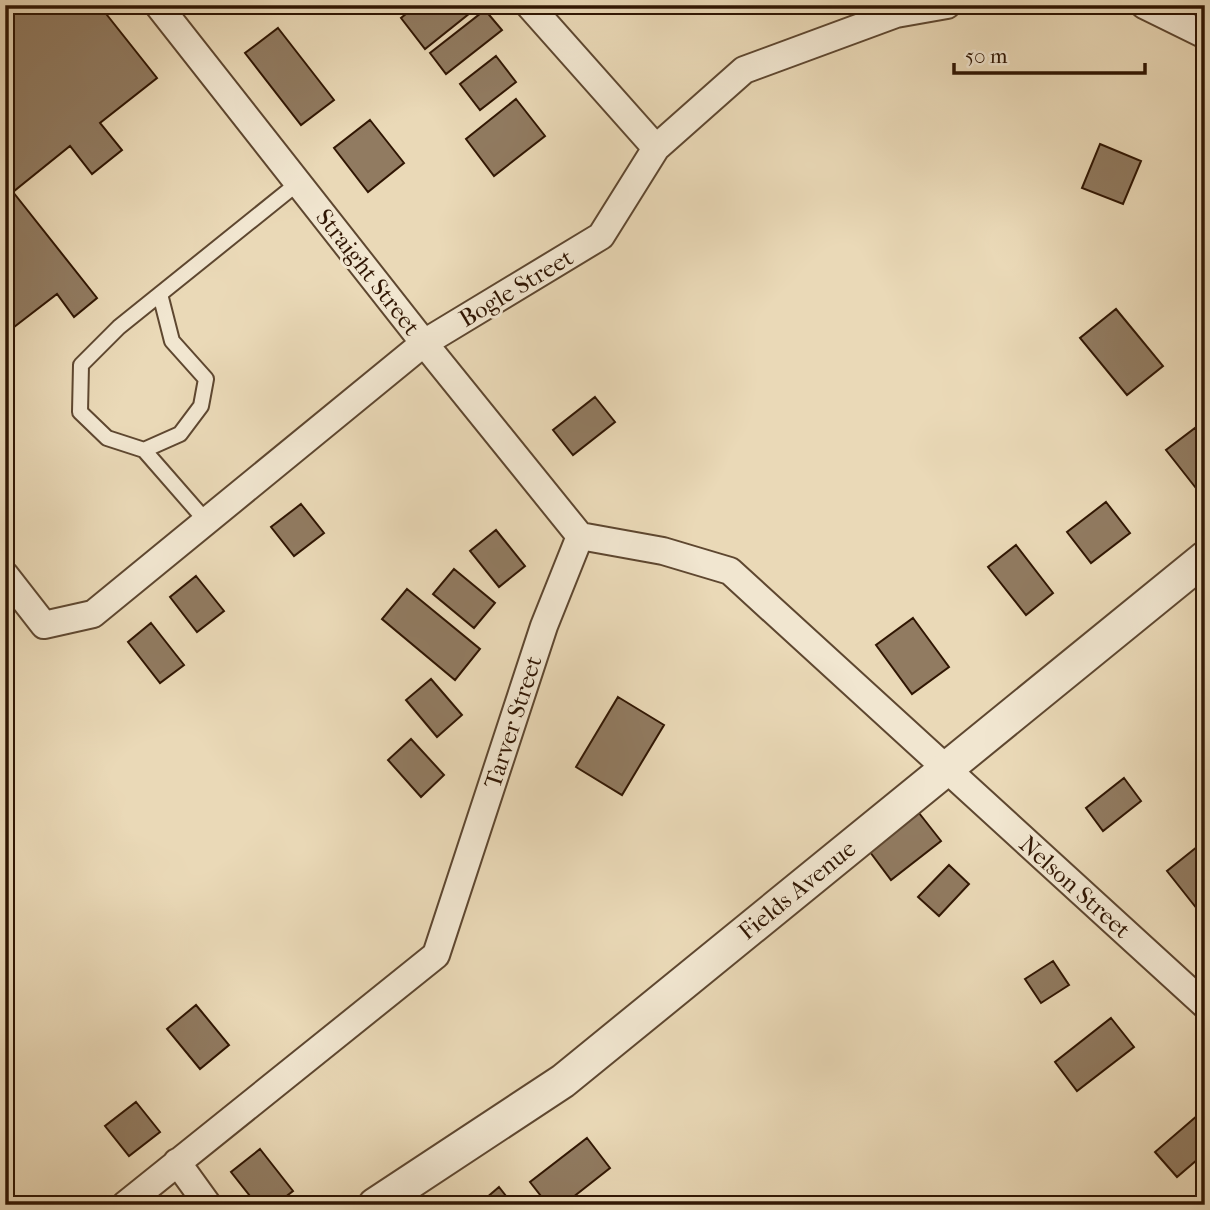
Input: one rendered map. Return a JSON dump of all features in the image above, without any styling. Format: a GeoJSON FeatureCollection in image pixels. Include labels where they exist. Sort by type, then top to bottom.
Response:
{"type":"FeatureCollection","features":[{"type":"Feature","properties":{"kind":"street","name":"Straight Street"},"geometry":{"type":"LineString","coordinates":[[158,5],[580,536]]}},
{"type":"Feature","properties":{"kind":"street"},"geometry":{"type":"LineString","coordinates":[[529,5],[656,148]]}},
{"type":"Feature","properties":{"kind":"street","name":"Bogle Street"},"geometry":{"type":"LineString","coordinates":[[5,575],[44,625],[93,614],[424,343],[601,236],[656,148],[744,70],[896,15],[947,5]]}},
{"type":"Feature","properties":{"kind":"street"},"geometry":{"type":"LineString","coordinates":[[1144,5],[1205,35]]}},
{"type":"Feature","properties":{"kind":"street"},"geometry":{"type":"LineString","coordinates":[[580,536],[663,551],[730,571],[945,769]]}},
{"type":"Feature","properties":{"kind":"street","name":"Tarver Street"},"geometry":{"type":"LineString","coordinates":[[125,1205],[436,955],[544,626],[580,536]]}},
{"type":"Feature","properties":{"kind":"street","name":"Fields Avenue"},"geometry":{"type":"LineString","coordinates":[[375,1205],[563,1081],[1205,558]]}},
{"type":"Feature","properties":{"kind":"street","name":"Nelson Street"},"geometry":{"type":"LineString","coordinates":[[945,769],[1205,1004]]}},
{"type":"Feature","properties":{"kind":"street"},"geometry":{"type":"LineString","coordinates":[[177,1162],[208,1205]]}},
{"type":"Feature","properties":{"kind":"lane"},"geometry":{"type":"LineString","coordinates":[[206,521],[144,450],[107,438],[80,412],[80,365],[119,327],[298,183]]}},
{"type":"Feature","properties":{"kind":"lane"},"geometry":{"type":"LineString","coordinates":[[144,450],[180,434],[201,406],[206,379],[172,341],[160,294]]}},
{"type":"Feature","properties":{"kind":"building"},"geometry":{"type":"Polygon","coordinates":[[[5,5],[99,5],[157,78],[100,123],[122,150],[92,174],[70,146],[13,192],[97,298],[74,317],[57,294],[5,334],[5,5]]]}},
{"type":"Feature","properties":{"kind":"building"},"geometry":{"type":"Polygon","coordinates":[[[417,5],[464,5],[470,13],[425,49],[401,18],[417,5]]]}},
{"type":"Feature","properties":{"kind":"building"},"geometry":{"type":"Polygon","coordinates":[[[485,10],[502,30],[446,74],[430,53],[485,10]]]}},
{"type":"Feature","properties":{"kind":"building"},"geometry":{"type":"Polygon","coordinates":[[[278,28],[334,100],[301,125],[245,53],[278,28]]]}},
{"type":"Feature","properties":{"kind":"building"},"geometry":{"type":"Polygon","coordinates":[[[496,56],[516,82],[480,110],[460,84],[496,56]]]}},
{"type":"Feature","properties":{"kind":"building"},"geometry":{"type":"Polygon","coordinates":[[[516,99],[545,136],[494,176],[466,139],[516,99]]]}},
{"type":"Feature","properties":{"kind":"building"},"geometry":{"type":"Polygon","coordinates":[[[370,120],[404,163],[368,192],[334,148],[370,120]]]}},
{"type":"Feature","properties":{"kind":"building"},"geometry":{"type":"Polygon","coordinates":[[[1100,144],[1141,161],[1123,204],[1082,188],[1100,144]]]}},
{"type":"Feature","properties":{"kind":"building"},"geometry":{"type":"Polygon","coordinates":[[[1116,309],[1163,366],[1127,395],[1080,338],[1116,309]]]}},
{"type":"Feature","properties":{"kind":"building"},"geometry":{"type":"Polygon","coordinates":[[[595,397],[615,422],[573,455],[553,430],[595,397]]]}},
{"type":"Feature","properties":{"kind":"building"},"geometry":{"type":"Polygon","coordinates":[[[1195,428],[1205,441],[1205,488],[1199,492],[1166,450],[1195,428]]]}},
{"type":"Feature","properties":{"kind":"building"},"geometry":{"type":"Polygon","coordinates":[[[1106,502],[1130,533],[1091,563],[1067,532],[1106,502]]]}},
{"type":"Feature","properties":{"kind":"building"},"geometry":{"type":"Polygon","coordinates":[[[301,504],[324,533],[294,556],[271,527],[301,504]]]}},
{"type":"Feature","properties":{"kind":"building"},"geometry":{"type":"Polygon","coordinates":[[[496,530],[525,566],[499,587],[470,551],[496,530]]]}},
{"type":"Feature","properties":{"kind":"building"},"geometry":{"type":"Polygon","coordinates":[[[1016,545],[1053,593],[1026,615],[988,567],[1016,545]]]}},
{"type":"Feature","properties":{"kind":"building"},"geometry":{"type":"Polygon","coordinates":[[[454,569],[495,603],[474,628],[433,594],[454,569]]]}},
{"type":"Feature","properties":{"kind":"building"},"geometry":{"type":"Polygon","coordinates":[[[196,576],[224,611],[197,632],[170,597],[196,576]]]}},
{"type":"Feature","properties":{"kind":"building"},"geometry":{"type":"Polygon","coordinates":[[[407,589],[480,649],[455,680],[382,619],[407,589]]]}},
{"type":"Feature","properties":{"kind":"building"},"geometry":{"type":"Polygon","coordinates":[[[913,618],[949,667],[912,694],[876,645],[913,618]]]}},
{"type":"Feature","properties":{"kind":"building"},"geometry":{"type":"Polygon","coordinates":[[[151,623],[184,665],[160,683],[128,642],[151,623]]]}},
{"type":"Feature","properties":{"kind":"building"},"geometry":{"type":"Polygon","coordinates":[[[431,679],[462,715],[437,737],[406,700],[431,679]]]}},
{"type":"Feature","properties":{"kind":"building"},"geometry":{"type":"Polygon","coordinates":[[[618,697],[664,725],[622,795],[576,767],[618,697]]]}},
{"type":"Feature","properties":{"kind":"building"},"geometry":{"type":"Polygon","coordinates":[[[411,739],[444,775],[421,797],[388,760],[411,739]]]}},
{"type":"Feature","properties":{"kind":"building"},"geometry":{"type":"Polygon","coordinates":[[[1124,778],[1141,801],[1103,831],[1086,808],[1124,778]]]}},
{"type":"Feature","properties":{"kind":"building"},"geometry":{"type":"Polygon","coordinates":[[[919,813],[941,841],[891,880],[870,852],[919,813]]]}},
{"type":"Feature","properties":{"kind":"building"},"geometry":{"type":"Polygon","coordinates":[[[1203,842],[1205,844],[1205,919],[1167,871],[1203,842]]]}},
{"type":"Feature","properties":{"kind":"building"},"geometry":{"type":"Polygon","coordinates":[[[949,865],[969,884],[939,916],[918,897],[949,865]]]}},
{"type":"Feature","properties":{"kind":"building"},"geometry":{"type":"Polygon","coordinates":[[[1053,961],[1069,985],[1041,1003],[1025,979],[1053,961]]]}},
{"type":"Feature","properties":{"kind":"building"},"geometry":{"type":"Polygon","coordinates":[[[196,1005],[229,1045],[200,1069],[167,1029],[196,1005]]]}},
{"type":"Feature","properties":{"kind":"building"},"geometry":{"type":"Polygon","coordinates":[[[1111,1018],[1134,1047],[1077,1091],[1055,1062],[1111,1018]]]}},
{"type":"Feature","properties":{"kind":"building"},"geometry":{"type":"Polygon","coordinates":[[[136,1102],[160,1132],[129,1156],[105,1126],[136,1102]]]}},
{"type":"Feature","properties":{"kind":"building"},"geometry":{"type":"Polygon","coordinates":[[[1205,1109],[1205,1153],[1177,1177],[1155,1152],[1205,1109]]]}},
{"type":"Feature","properties":{"kind":"building"},"geometry":{"type":"Polygon","coordinates":[[[587,1138],[610,1168],[563,1205],[548,1205],[530,1182],[587,1138]]]}},
{"type":"Feature","properties":{"kind":"building"},"geometry":{"type":"Polygon","coordinates":[[[260,1149],[293,1191],[275,1205],[257,1205],[231,1172],[260,1149]]]}},
{"type":"Feature","properties":{"kind":"building"},"geometry":{"type":"Polygon","coordinates":[[[499,1187],[513,1205],[478,1205],[499,1187]]]}}]}
